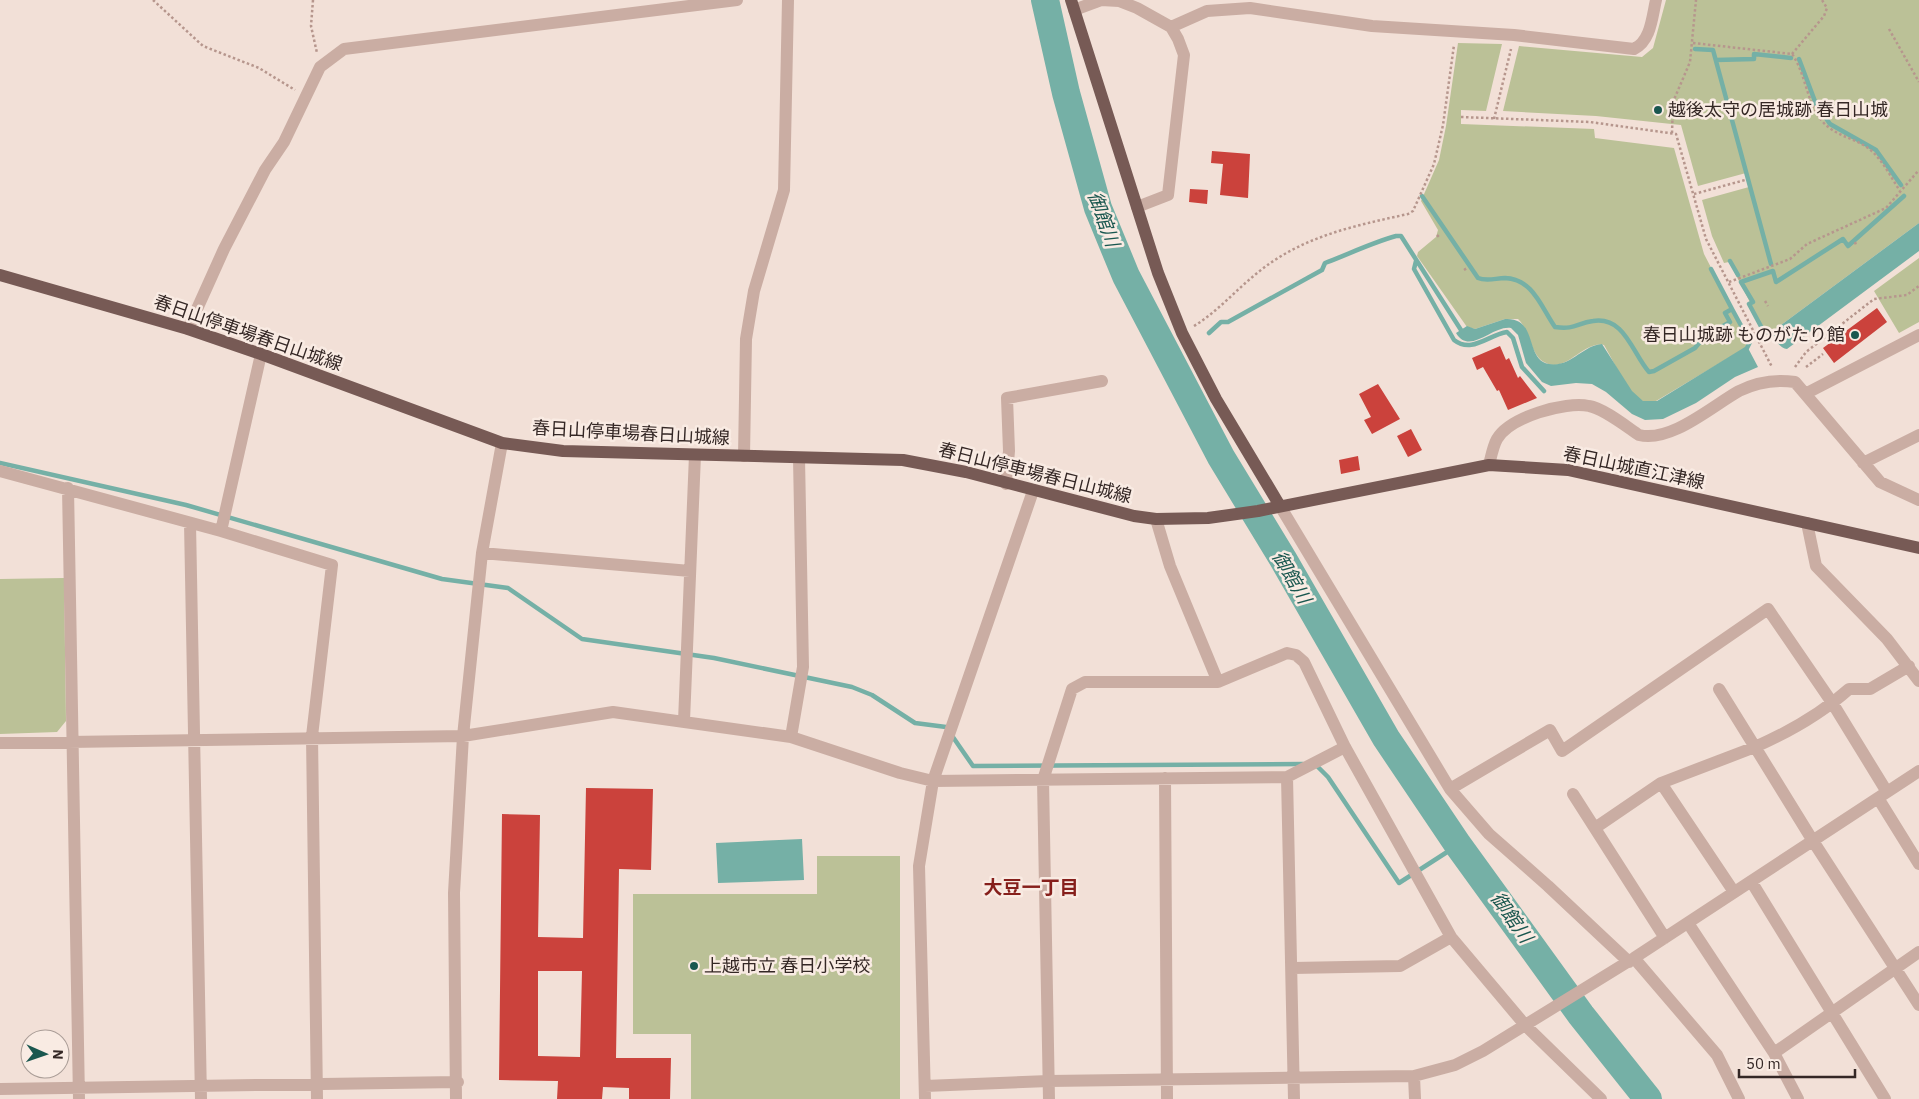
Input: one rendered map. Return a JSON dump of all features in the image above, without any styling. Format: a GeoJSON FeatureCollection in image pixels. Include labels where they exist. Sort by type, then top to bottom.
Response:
{"type":"FeatureCollection","features":[{"type":"Feature","properties":{"kind":"main road"},"geometry":{"type":"LineString","coordinates":[[1073,5],[1136,207],[1158,273],[1182,333],[1216,399],[1280,506]]}},
{"type":"Feature","properties":{"kind":"main road","name":"春日山停車場春日山城線"},"geometry":{"type":"LineString","coordinates":[[0,274],[188,329],[502,443],[563,452],[903,460],[966,472],[1134,516],[1156,519],[1208,518],[1280,506]]}},
{"type":"Feature","properties":{"kind":"main road","name":"春日山城直江津線"},"geometry":{"type":"LineString","coordinates":[[1280,506],[1489,465],[1568,470],[1919,548]]}},
{"type":"Feature","properties":{"kind":"street"},"geometry":{"type":"LineString","coordinates":[[188,329],[224,249],[265,170],[284,142],[320,67],[344,49],[737,0]]}},
{"type":"Feature","properties":{"kind":"street"},"geometry":{"type":"LineString","coordinates":[[744,456],[746,339],[754,291],[784,190],[788,0]]}},
{"type":"Feature","properties":{"kind":"street"},"geometry":{"type":"LineString","coordinates":[[1073,5],[1101,0],[1119,1],[1137,8],[1171,27],[1184,55],[1168,195],[1136,207]]}},
{"type":"Feature","properties":{"kind":"street"},"geometry":{"type":"LineString","coordinates":[[1171,27],[1207,11],[1250,8],[1372,26],[1514,35],[1634,48],[1642,45],[1647,37],[1656,0]]}},
{"type":"Feature","properties":{"kind":"street"},"geometry":{"type":"LineString","coordinates":[[1805,394],[1919,335]]}},
{"type":"Feature","properties":{"kind":"street"},"geometry":{"type":"LineString","coordinates":[[221,531],[261,354]]}},
{"type":"Feature","properties":{"kind":"street"},"geometry":{"type":"LineString","coordinates":[[1489,465],[1497,439],[1507,428],[1538,412],[1572,404],[1591,406],[1640,435],[1648,437],[1666,434],[1740,390],[1778,380],[1795,382],[1880,482],[1919,500]]}},
{"type":"Feature","properties":{"kind":"street"},"geometry":{"type":"LineString","coordinates":[[1006,484],[1009,451],[1007,398],[1102,381]]}},
{"type":"Feature","properties":{"kind":"street"},"geometry":{"type":"LineString","coordinates":[[1863,463],[1919,435]]}},
{"type":"Feature","properties":{"kind":"street"},"geometry":{"type":"LineString","coordinates":[[456,1099],[458,1082],[454,892],[464,736],[482,553],[502,443]]}},
{"type":"Feature","properties":{"kind":"street"},"geometry":{"type":"LineString","coordinates":[[684,721],[695,455]]}},
{"type":"Feature","properties":{"kind":"street"},"geometry":{"type":"LineString","coordinates":[[791,737],[803,667],[799,458]]}},
{"type":"Feature","properties":{"kind":"street"},"geometry":{"type":"LineString","coordinates":[[0,471],[221,531],[332,565],[312,736],[317,1099]]}},
{"type":"Feature","properties":{"kind":"street"},"geometry":{"type":"LineString","coordinates":[[68,488],[79,1094]]}},
{"type":"Feature","properties":{"kind":"street"},"geometry":{"type":"LineString","coordinates":[[1033,491],[933,781],[919,866],[924,1093],[1049,1081],[1293,1076],[1414,1076],[1455,1064],[1483,1051],[1632,960],[1919,771]]}},
{"type":"Feature","properties":{"kind":"street"},"geometry":{"type":"LineString","coordinates":[[1280,506],[1450,789],[1489,834],[1632,960],[1717,1055],[1739,1099]]}},
{"type":"Feature","properties":{"kind":"street"},"geometry":{"type":"LineString","coordinates":[[1156,519],[1170,566],[1218,682]]}},
{"type":"Feature","properties":{"kind":"street"},"geometry":{"type":"LineString","coordinates":[[190,523],[200,1093]]}},
{"type":"Feature","properties":{"kind":"street"},"geometry":{"type":"LineString","coordinates":[[1806,523],[1816,566],[1887,639],[1919,681]]}},
{"type":"Feature","properties":{"kind":"street"},"geometry":{"type":"LineString","coordinates":[[482,553],[690,571]]}},
{"type":"Feature","properties":{"kind":"street"},"geometry":{"type":"LineString","coordinates":[[1450,789],[1550,730],[1562,751],[1768,609],[1833,704],[1919,864]]}},
{"type":"Feature","properties":{"kind":"street"},"geometry":{"type":"LineString","coordinates":[[1049,1099],[1043,780],[1072,689],[1085,682],[1218,682],[1287,653],[1296,655],[1304,662],[1345,747],[1451,936],[1525,1025],[1602,1099]]}},
{"type":"Feature","properties":{"kind":"street"},"geometry":{"type":"LineString","coordinates":[[1595,828],[1661,782],[1755,747],[1784,734],[1833,704],[1849,690],[1870,689],[1909,666]]}},
{"type":"Feature","properties":{"kind":"street"},"geometry":{"type":"LineString","coordinates":[[1719,689],[1812,841],[1919,1005]]}},
{"type":"Feature","properties":{"kind":"street"},"geometry":{"type":"LineString","coordinates":[[0,743],[312,736],[464,736],[613,712],[791,737],[900,773],[933,781],[1287,777],[1345,747]]}},
{"type":"Feature","properties":{"kind":"street"},"geometry":{"type":"LineString","coordinates":[[1287,777],[1293,968],[1294,1099]]}},
{"type":"Feature","properties":{"kind":"street"},"geometry":{"type":"LineString","coordinates":[[1164,778],[1167,1099]]}},
{"type":"Feature","properties":{"kind":"street"},"geometry":{"type":"LineString","coordinates":[[1661,782],[1734,892]]}},
{"type":"Feature","properties":{"kind":"street"},"geometry":{"type":"LineString","coordinates":[[1573,794],[1666,938]]}},
{"type":"Feature","properties":{"kind":"street"},"geometry":{"type":"LineString","coordinates":[[1751,881],[1885,1099]]}},
{"type":"Feature","properties":{"kind":"street"},"geometry":{"type":"LineString","coordinates":[[1688,923],[1774,1053],[1798,1099]]}},
{"type":"Feature","properties":{"kind":"street"},"geometry":{"type":"LineString","coordinates":[[1293,968],[1400,966],[1451,936]]}},
{"type":"Feature","properties":{"kind":"street"},"geometry":{"type":"LineString","coordinates":[[1774,1053],[1919,952]]}},
{"type":"Feature","properties":{"kind":"street"},"geometry":{"type":"LineString","coordinates":[[1414,1076],[1415,1099]]}},
{"type":"Feature","properties":{"kind":"street"},"geometry":{"type":"LineString","coordinates":[[0,1090],[79,1094],[200,1093],[316,1084],[458,1082]]}},
{"type":"Feature","properties":{"kind":"path"},"geometry":{"type":"LineString","coordinates":[[153,0],[203,46],[259,68],[306,96]]}},
{"type":"Feature","properties":{"kind":"path"},"geometry":{"type":"LineString","coordinates":[[313,0],[311,26],[320,67]]}},
{"type":"Feature","properties":{"kind":"path"},"geometry":{"type":"LineString","coordinates":[[1672,133],[1673,102],[1690,62],[1696,0]]}},
{"type":"Feature","properties":{"kind":"path"},"geometry":{"type":"LineString","coordinates":[[1792,54],[1824,16],[1827,8],[1822,0]]}},
{"type":"Feature","properties":{"kind":"path"},"geometry":{"type":"LineString","coordinates":[[1889,29],[1919,82]]}},
{"type":"Feature","properties":{"kind":"path"},"geometry":{"type":"LineString","coordinates":[[1182,333],[1205,320],[1256,274],[1280,256],[1308,240],[1342,228],[1408,214],[1413,211],[1434,164],[1443,125],[1456,32]]}},
{"type":"Feature","properties":{"kind":"path"},"geometry":{"type":"LineString","coordinates":[[1494,119],[1514,35]]}},
{"type":"Feature","properties":{"kind":"path"},"geometry":{"type":"LineString","coordinates":[[1693,43],[1792,54]]}},
{"type":"Feature","properties":{"kind":"path"},"geometry":{"type":"LineString","coordinates":[[1792,54],[1813,106],[1821,119],[1829,128],[1871,151],[1883,164],[1900,191]]}},
{"type":"Feature","properties":{"kind":"path"},"geometry":{"type":"LineString","coordinates":[[1461,118],[1590,122],[1676,134],[1706,239],[1778,380]]}},
{"type":"Feature","properties":{"kind":"path"},"geometry":{"type":"LineString","coordinates":[[1729,282],[1790,259],[1807,244],[1886,208],[1919,170]]}},
{"type":"Feature","properties":{"kind":"path"},"geometry":{"type":"LineString","coordinates":[[1694,194],[1745,180]]}},
{"type":"Feature","properties":{"kind":"path"},"geometry":{"type":"LineString","coordinates":[[1788,366],[1796,367],[1806,352],[1874,299],[1907,295],[1919,286]]}},
{"type":"Feature","properties":{"kind":"path"},"geometry":{"type":"LineString","coordinates":[[1765,301],[1768,306]]}},
{"type":"Feature","properties":{"kind":"path"},"geometry":{"type":"LineString","coordinates":[[1715,333],[1717,337]]}},
{"type":"Feature","properties":{"kind":"path"},"geometry":{"type":"LineString","coordinates":[[1806,367],[1823,354]]}},
{"type":"Feature","properties":{"kind":"path"},"geometry":{"type":"LineString","coordinates":[[1770,365],[1779,366]]}},
{"type":"Feature","properties":{"kind":"green space"},"geometry":{"type":"Polygon","coordinates":[[[1666,0],[1919,0],[1919,223],[1773,331],[1765,331],[1729,262],[1724,263],[1712,236],[1702,200],[1749,187],[1746,173],[1698,186],[1681,125],[1596,116],[1503,111],[1519,46],[1642,57],[1653,48],[1666,0]]]}},
{"type":"Feature","properties":{"kind":"green space"},"geometry":{"type":"Polygon","coordinates":[[[1458,43],[1502,44],[1486,111],[1461,110],[1461,124],[1594,129],[1595,138],[1674,148],[1704,254],[1749,341],[1745,348],[1656,401],[1647,402],[1640,400],[1628,387],[1604,345],[1589,347],[1567,361],[1552,365],[1539,358],[1518,319],[1505,319],[1475,329],[1467,327],[1417,256],[1418,252],[1436,237],[1438,230],[1421,201],[1439,160],[1458,43]]]}},
{"type":"Feature","properties":{"kind":"green space"},"geometry":{"type":"Polygon","coordinates":[[[1919,258],[1919,322],[1899,333],[1874,291],[1919,258]]]}},
{"type":"Feature","properties":{"kind":"green space"},"geometry":{"type":"Polygon","coordinates":[[[64,578],[66,721],[57,732],[0,734],[0,579],[64,578]]]}},
{"type":"Feature","properties":{"kind":"green space"},"geometry":{"type":"Polygon","coordinates":[[[817,856],[900,856],[900,1099],[691,1099],[691,1034],[633,1034],[633,894],[817,894],[817,856]]]}},
{"type":"Feature","properties":{"kind":"water"},"geometry":{"type":"Polygon","coordinates":[[[1919,223],[1919,251],[1787,349],[1777,343],[1773,331],[1919,223]]]}},
{"type":"Feature","properties":{"kind":"water"},"geometry":{"type":"Polygon","coordinates":[[[1505,319],[1516,320],[1523,325],[1536,355],[1541,361],[1549,364],[1563,363],[1595,345],[1602,344],[1632,391],[1643,401],[1657,401],[1745,347],[1748,348],[1758,367],[1735,377],[1696,403],[1663,419],[1645,420],[1632,414],[1606,392],[1592,384],[1576,383],[1551,386],[1542,382],[1526,363],[1518,335],[1511,328],[1504,328],[1475,341],[1468,342],[1456,333],[1467,326],[1475,329],[1505,319]]]}},
{"type":"Feature","properties":{"kind":"water"},"geometry":{"type":"Polygon","coordinates":[[[802,839],[804,880],[718,883],[716,843],[802,839]]]}},
{"type":"Feature","properties":{"kind":"building"},"geometry":{"type":"Polygon","coordinates":[[[1212,151],[1250,154],[1248,198],[1220,195],[1223,164],[1211,163],[1212,151]]]}},
{"type":"Feature","properties":{"kind":"building"},"geometry":{"type":"Polygon","coordinates":[[[1190,189],[1208,190],[1207,204],[1189,202],[1190,189]]]}},
{"type":"Feature","properties":{"kind":"building","name":"春日山城跡 ものがたり館"},"geometry":{"type":"Polygon","coordinates":[[[1877,308],[1887,322],[1834,363],[1823,348],[1877,308]]]}},
{"type":"Feature","properties":{"kind":"building"},"geometry":{"type":"Polygon","coordinates":[[[1500,346],[1506,360],[1509,358],[1518,378],[1520,376],[1537,398],[1508,410],[1499,390],[1497,391],[1483,367],[1477,370],[1472,358],[1500,346]]]}},
{"type":"Feature","properties":{"kind":"building"},"geometry":{"type":"Polygon","coordinates":[[[1378,384],[1400,419],[1372,434],[1364,420],[1371,417],[1359,394],[1378,384]]]}},
{"type":"Feature","properties":{"kind":"building"},"geometry":{"type":"Polygon","coordinates":[[[1411,429],[1422,450],[1408,457],[1397,436],[1411,429]]]}},
{"type":"Feature","properties":{"kind":"building"},"geometry":{"type":"Polygon","coordinates":[[[1358,456],[1360,470],[1341,474],[1339,460],[1358,456]]]}},
{"type":"Feature","properties":{"kind":"building"},"geometry":{"type":"Polygon","coordinates":[[[586,788],[653,789],[651,870],[619,869],[616,1058],[671,1058],[670,1099],[629,1099],[629,1088],[603,1087],[602,1099],[557,1099],[558,1081],[499,1080],[502,814],[540,815],[538,937],[583,938],[586,788]],[[538,971],[538,1056],[580,1057],[582,971],[538,971]]]}},
{"type":"Feature","properties":{"kind":"waterway","name":"御館川"},"geometry":{"type":"LineString","coordinates":[[1045,0],[1066,93],[1098,208],[1126,276],[1221,457],[1283,559],[1386,738],[1458,845],[1581,1015],[1648,1099]]}},
{"type":"Feature","properties":{"kind":"waterway"},"geometry":{"type":"LineString","coordinates":[[1695,49],[1713,50],[1771,264]]}},
{"type":"Feature","properties":{"kind":"waterway"},"geometry":{"type":"LineString","coordinates":[[1716,60],[1754,59],[1754,54],[1791,58]]}},
{"type":"Feature","properties":{"kind":"waterway"},"geometry":{"type":"LineString","coordinates":[[1799,59],[1816,104],[1830,124],[1876,150],[1901,185]]}},
{"type":"Feature","properties":{"kind":"waterway"},"geometry":{"type":"LineString","coordinates":[[1422,196],[1478,278],[1488,280],[1505,278],[1523,283],[1535,295],[1555,327],[1572,327],[1593,321],[1604,321],[1613,324],[1627,338],[1649,372],[1695,348],[1704,337],[1730,322],[1725,313],[1732,309],[1750,342],[1747,348]]}},
{"type":"Feature","properties":{"kind":"waterway"},"geometry":{"type":"LineString","coordinates":[[1773,333],[1764,332],[1749,304],[1753,302],[1741,282],[1773,271],[1776,282],[1843,239],[1848,246],[1904,196]]}},
{"type":"Feature","properties":{"kind":"waterway"},"geometry":{"type":"LineString","coordinates":[[1209,333],[1221,322],[1228,322],[1322,270],[1325,263],[1396,236],[1401,236],[1461,330]]}},
{"type":"Feature","properties":{"kind":"waterway"},"geometry":{"type":"LineString","coordinates":[[1416,261],[1414,269],[1454,340],[1461,344],[1474,344],[1507,332],[1513,338],[1522,367],[1544,391]]}},
{"type":"Feature","properties":{"kind":"waterway"},"geometry":{"type":"LineString","coordinates":[[1730,261],[1738,275]]}},
{"type":"Feature","properties":{"kind":"waterway"},"geometry":{"type":"LineString","coordinates":[[1711,269],[1732,309]]}},
{"type":"Feature","properties":{"kind":"waterway"},"geometry":{"type":"LineString","coordinates":[[0,463],[186,505],[442,579],[508,588],[582,639],[714,658],[852,687],[872,695],[915,723],[946,727],[973,766],[1303,764]]}},
{"type":"Feature","properties":{"kind":"waterway"},"geometry":{"type":"LineString","coordinates":[[1315,764],[1328,777],[1399,883],[1458,845]]}},
{"type":"Feature","properties":{"kind":"place","name":"越後太守の居城跡 春日山城"},"geometry":{"type":"Point","coordinates":[1658,110]}},
{"type":"Feature","properties":{"kind":"place","name":"春日山城跡 ものがたり館"},"geometry":{"type":"Point","coordinates":[1855,335]}},
{"type":"Feature","properties":{"kind":"place","name":"上越市立 春日小学校"},"geometry":{"type":"Point","coordinates":[694,966]}},
{"type":"Feature","properties":{"kind":"district","name":"大豆一丁目"},"geometry":{"type":"Point","coordinates":[1031,887]}}]}
